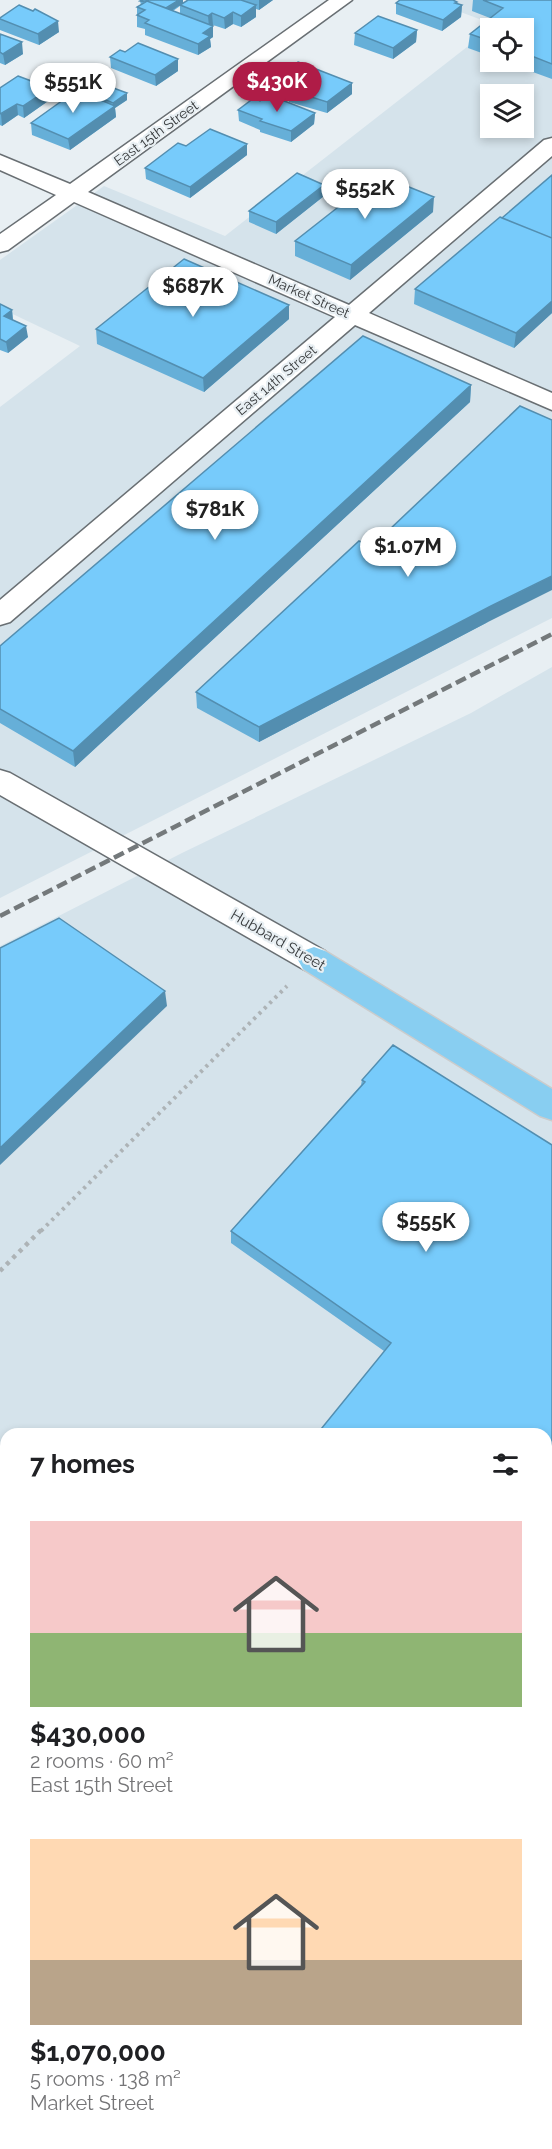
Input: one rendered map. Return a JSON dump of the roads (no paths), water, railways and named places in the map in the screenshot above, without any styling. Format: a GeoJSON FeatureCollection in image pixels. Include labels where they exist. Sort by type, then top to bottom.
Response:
{"type":"FeatureCollection","features":[{"type":"Feature","properties":{"kind":"main road","name":"Hubbard Street"},"geometry":{"type":"LineString","coordinates":[[314,960],[552,1107]]}},
{"type":"Feature","properties":{"kind":"street","name":"East 15th Street"},"geometry":{"type":"LineString","coordinates":[[0,245],[342,0]]}},
{"type":"Feature","properties":{"kind":"street","name":"East 14th Street"},"geometry":{"type":"LineString","coordinates":[[0,615],[552,145]]}},
{"type":"Feature","properties":{"kind":"street","name":"Market Street"},"geometry":{"type":"LineString","coordinates":[[0,162],[552,402]]}},
{"type":"Feature","properties":{"kind":"street","name":"Hubbard Street"},"geometry":{"type":"LineString","coordinates":[[0,781],[314,960]]}},
{"type":"Feature","properties":{"kind":"railway"},"geometry":{"type":"LineString","coordinates":[[0,916],[552,634]]}}]}
